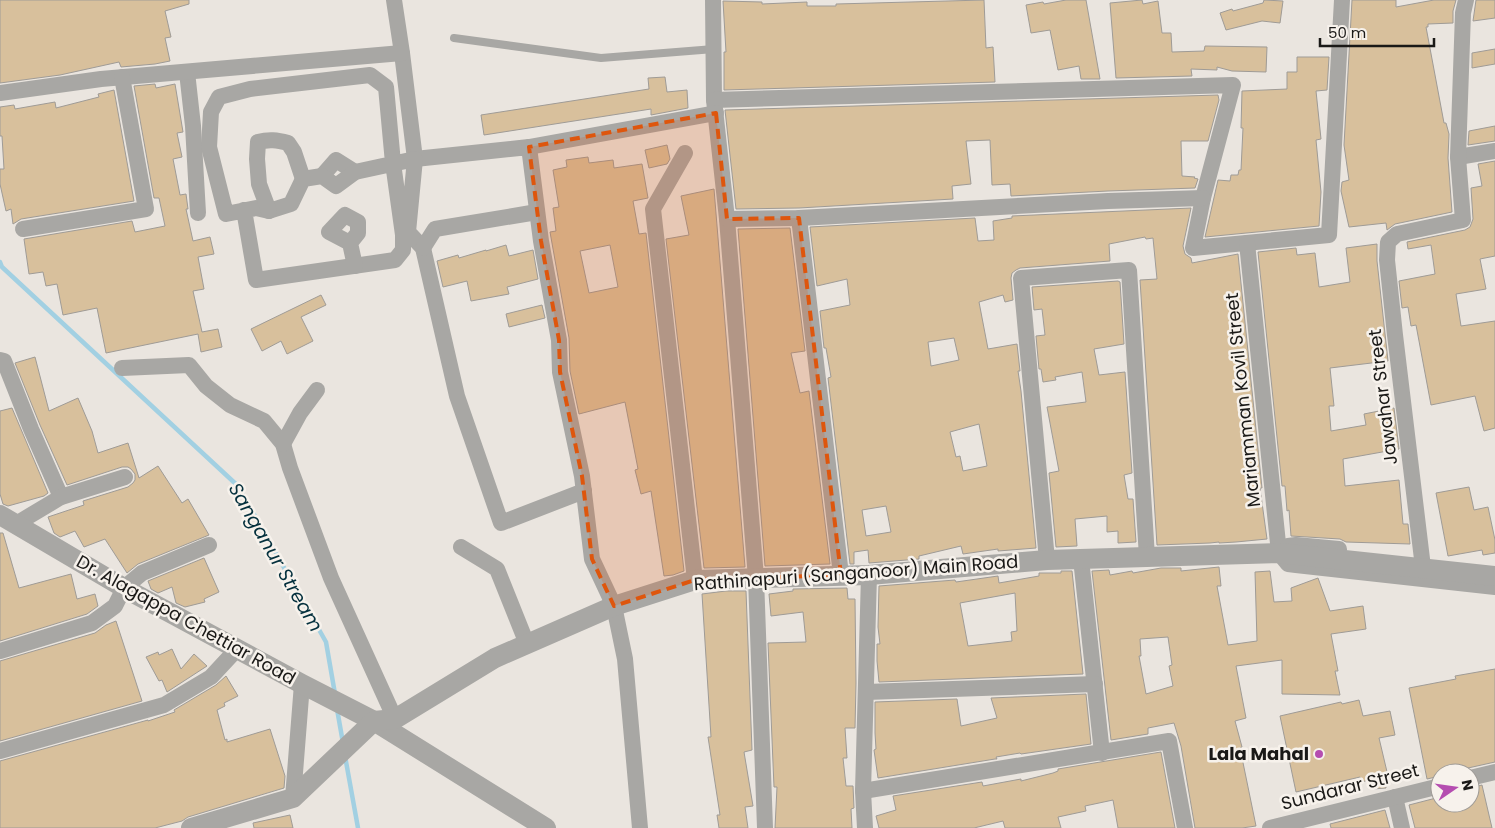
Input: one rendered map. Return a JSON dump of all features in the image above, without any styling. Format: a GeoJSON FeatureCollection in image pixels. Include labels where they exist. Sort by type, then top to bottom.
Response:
{"type":"FeatureCollection","features":[{"type":"Feature","properties":{"kind":"street"},"geometry":{"type":"LineString","coordinates":[[394,0],[415,159],[408,232],[424,248],[457,396],[501,523],[584,491]]}},
{"type":"Feature","properties":{"kind":"street"},"geometry":{"type":"LineString","coordinates":[[712,0],[715,107],[727,219],[756,578],[765,828]]}},
{"type":"Feature","properties":{"kind":"street"},"geometry":{"type":"LineString","coordinates":[[302,179],[322,176],[336,186],[355,172],[393,163],[529,147],[715,107],[1233,86],[1203,198],[1192,248],[1330,235],[1342,0]]}},
{"type":"Feature","properties":{"kind":"street"},"geometry":{"type":"LineString","coordinates":[[1466,0],[1463,13],[1458,157],[1495,151]]}},
{"type":"Feature","properties":{"kind":"street"},"geometry":{"type":"LineString","coordinates":[[0,93],[101,79],[402,53]]}},
{"type":"Feature","properties":{"kind":"street"},"geometry":{"type":"LineString","coordinates":[[187,72],[198,213]]}},
{"type":"Feature","properties":{"kind":"street"},"geometry":{"type":"LineString","coordinates":[[244,210],[256,280],[395,260],[403,250],[403,235],[393,163],[386,87],[370,75],[250,89],[219,96],[211,112],[209,147],[226,214],[244,210],[256,208],[269,211],[291,204],[302,179],[294,152],[288,143],[278,140],[258,142],[259,184],[269,211]]}},
{"type":"Feature","properties":{"kind":"street"},"geometry":{"type":"LineString","coordinates":[[24,229],[146,210],[122,78]]}},
{"type":"Feature","properties":{"kind":"street"},"geometry":{"type":"LineString","coordinates":[[529,147],[541,241],[559,340],[560,372],[582,476],[592,559],[614,606],[625,659],[640,828]]}},
{"type":"Feature","properties":{"kind":"street"},"geometry":{"type":"LineString","coordinates":[[685,153],[653,208],[696,580]]}},
{"type":"Feature","properties":{"kind":"street","name":"Jawahar Street"},"geometry":{"type":"LineString","coordinates":[[1422,559],[1395,335],[1387,260],[1388,242],[1396,234],[1463,220],[1458,157]]}},
{"type":"Feature","properties":{"kind":"street"},"geometry":{"type":"LineString","coordinates":[[727,219],[799,218],[1203,198]]}},
{"type":"Feature","properties":{"kind":"street"},"geometry":{"type":"LineString","coordinates":[[424,248],[436,229],[537,212]]}},
{"type":"Feature","properties":{"kind":"street"},"geometry":{"type":"LineString","coordinates":[[799,218],[841,576]]}},
{"type":"Feature","properties":{"kind":"street"},"geometry":{"type":"LineString","coordinates":[[350,243],[355,266]]}},
{"type":"Feature","properties":{"kind":"street","name":"Mariamman Kovil Street"},"geometry":{"type":"LineString","coordinates":[[1247,243],[1279,553]]}},
{"type":"Feature","properties":{"kind":"street"},"geometry":{"type":"LineString","coordinates":[[1047,560],[1022,278],[1129,270],[1147,557]]}},
{"type":"Feature","properties":{"kind":"street"},"geometry":{"type":"LineString","coordinates":[[0,360],[4,361],[30,429],[61,497]]}},
{"type":"Feature","properties":{"kind":"street"},"geometry":{"type":"LineString","coordinates":[[122,368],[189,365],[206,386],[230,405],[264,421],[283,444],[290,468],[331,578],[395,719]]}},
{"type":"Feature","properties":{"kind":"street"},"geometry":{"type":"LineString","coordinates":[[283,444],[300,413],[317,390]]}},
{"type":"Feature","properties":{"kind":"street"},"geometry":{"type":"LineString","coordinates":[[8,520],[61,497],[125,477]]}},
{"type":"Feature","properties":{"kind":"street","name":"Dr. Alagappa Chettiar Road"},"geometry":{"type":"LineString","coordinates":[[8,520],[124,588],[351,709],[369,726],[538,825]]}},
{"type":"Feature","properties":{"kind":"street"},"geometry":{"type":"LineString","coordinates":[[0,651],[92,623],[115,606],[124,588],[142,573],[209,544]]}},
{"type":"Feature","properties":{"kind":"street"},"geometry":{"type":"LineString","coordinates":[[1495,567],[1296,545],[1288,546],[1279,553],[1288,564],[1495,587]]}},
{"type":"Feature","properties":{"kind":"street"},"geometry":{"type":"LineString","coordinates":[[461,547],[497,569],[527,644]]}},
{"type":"Feature","properties":{"kind":"street","name":"Rathinapuri (Sanganoor) Main Road"},"geometry":{"type":"LineString","coordinates":[[369,726],[395,719],[494,658],[614,606],[696,580],[841,576],[1047,560],[1279,553],[1495,576]]}},
{"type":"Feature","properties":{"kind":"street"},"geometry":{"type":"LineString","coordinates":[[1082,559],[1102,753]]}},
{"type":"Feature","properties":{"kind":"street"},"geometry":{"type":"LineString","coordinates":[[865,828],[863,791],[869,574]]}},
{"type":"Feature","properties":{"kind":"street"},"geometry":{"type":"LineString","coordinates":[[0,751],[164,705],[211,677],[237,649]]}},
{"type":"Feature","properties":{"kind":"street"},"geometry":{"type":"LineString","coordinates":[[866,692],[1095,684]]}},
{"type":"Feature","properties":{"kind":"street"},"geometry":{"type":"LineString","coordinates":[[293,798],[306,686]]}},
{"type":"Feature","properties":{"kind":"street"},"geometry":{"type":"LineString","coordinates":[[191,828],[293,798],[369,726]]}},
{"type":"Feature","properties":{"kind":"street"},"geometry":{"type":"LineString","coordinates":[[863,791],[1169,741],[1185,828]]}},
{"type":"Feature","properties":{"kind":"street"},"geometry":{"type":"LineString","coordinates":[[1480,777],[1494,776]]}},
{"type":"Feature","properties":{"kind":"street","name":"Sundarar Street"},"geometry":{"type":"LineString","coordinates":[[1270,828],[1430,788]]}},
{"type":"Feature","properties":{"kind":"street"},"geometry":{"type":"LineString","coordinates":[[1395,797],[1402,828]]}},
{"type":"Feature","properties":{"kind":"lane"},"geometry":{"type":"LineString","coordinates":[[454,38],[601,58],[714,49]]}},
{"type":"Feature","properties":{"kind":"highlighted area"},"geometry":{"type":"Polygon","coordinates":[[[716,113],[727,219],[799,218],[841,575],[695,580],[614,606],[592,559],[582,476],[560,372],[559,340],[541,241],[529,147],[716,113]]]}},
{"type":"Feature","properties":{"kind":"building"},"geometry":{"type":"Polygon","coordinates":[[[0,0],[189,0],[189,4],[165,11],[171,37],[165,38],[170,61],[121,67],[119,62],[60,75],[0,83],[0,0]]]}},
{"type":"Feature","properties":{"kind":"building"},"geometry":{"type":"Polygon","coordinates":[[[984,0],[986,48],[993,47],[995,82],[724,90],[724,52],[726,52],[723,1],[762,2],[762,4],[807,2],[807,6],[836,6],[836,4],[984,0]]]}},
{"type":"Feature","properties":{"kind":"building"},"geometry":{"type":"Polygon","coordinates":[[[1066,0],[1086,0],[1100,79],[1081,79],[1079,66],[1058,70],[1050,30],[1031,33],[1026,5],[1066,0]]]}},
{"type":"Feature","properties":{"kind":"building"},"geometry":{"type":"Polygon","coordinates":[[[1142,0],[1143,4],[1158,1],[1162,33],[1171,33],[1172,52],[1204,51],[1205,46],[1267,47],[1266,72],[1232,71],[1217,67],[1217,70],[1191,69],[1192,76],[1116,78],[1110,3],[1142,0]]]}},
{"type":"Feature","properties":{"kind":"building"},"geometry":{"type":"Polygon","coordinates":[[[1264,0],[1283,1],[1280,23],[1262,21],[1226,30],[1220,13],[1263,3],[1264,0]]]}},
{"type":"Feature","properties":{"kind":"building"},"geometry":{"type":"Polygon","coordinates":[[[1352,0],[1396,0],[1396,7],[1434,0],[1456,0],[1453,11],[1453,23],[1428,24],[1428,27],[1426,27],[1444,123],[1446,123],[1449,134],[1448,158],[1452,212],[1395,224],[1387,230],[1386,223],[1349,227],[1341,191],[1342,182],[1349,180],[1344,145],[1352,0]]]}},
{"type":"Feature","properties":{"kind":"building"},"geometry":{"type":"Polygon","coordinates":[[[1476,0],[1495,0],[1495,18],[1473,21],[1476,0]]]}},
{"type":"Feature","properties":{"kind":"building"},"geometry":{"type":"Polygon","coordinates":[[[1495,49],[1495,64],[1472,68],[1472,53],[1495,49]]]}},
{"type":"Feature","properties":{"kind":"building"},"geometry":{"type":"Polygon","coordinates":[[[1297,57],[1329,57],[1327,90],[1316,91],[1321,139],[1316,140],[1321,192],[1319,226],[1205,237],[1218,180],[1230,181],[1231,175],[1238,175],[1239,170],[1241,170],[1242,91],[1287,89],[1287,72],[1297,72],[1297,57]]]}},
{"type":"Feature","properties":{"kind":"building"},"geometry":{"type":"Polygon","coordinates":[[[665,77],[667,92],[687,90],[688,108],[651,115],[651,109],[484,135],[481,115],[649,89],[648,78],[665,77]]]}},
{"type":"Feature","properties":{"kind":"building"},"geometry":{"type":"Polygon","coordinates":[[[155,84],[156,88],[175,84],[183,132],[177,133],[182,157],[173,159],[180,195],[186,194],[188,209],[186,209],[193,241],[210,237],[214,254],[198,257],[204,289],[193,291],[202,332],[218,329],[222,347],[201,352],[198,334],[106,353],[97,308],[63,315],[57,284],[46,286],[43,272],[29,274],[24,239],[132,221],[135,232],[165,226],[159,198],[154,198],[134,86],[155,84]]]}},
{"type":"Feature","properties":{"kind":"building"},"geometry":{"type":"Polygon","coordinates":[[[114,90],[134,201],[21,219],[13,224],[11,209],[6,211],[0,184],[0,169],[4,169],[2,136],[0,136],[0,107],[14,105],[15,109],[55,102],[56,108],[99,97],[98,94],[114,90]]]}},
{"type":"Feature","properties":{"kind":"building"},"geometry":{"type":"Polygon","coordinates":[[[1218,95],[1219,100],[1208,141],[1181,141],[1182,176],[1198,179],[1195,188],[1011,196],[1010,184],[992,185],[990,140],[966,141],[971,184],[952,186],[953,199],[799,208],[736,209],[725,110],[1218,95]]]}},
{"type":"Feature","properties":{"kind":"building"},"geometry":{"type":"Polygon","coordinates":[[[1495,126],[1495,141],[1468,145],[1469,131],[1495,126]]]}},
{"type":"Feature","properties":{"kind":"building"},"geometry":{"type":"Polygon","coordinates":[[[667,145],[670,159],[667,164],[649,168],[645,150],[667,145]]]}},
{"type":"Feature","properties":{"kind":"building"},"geometry":{"type":"Polygon","coordinates":[[[588,157],[589,163],[613,160],[614,168],[642,164],[648,198],[633,201],[639,234],[646,233],[684,571],[673,575],[664,576],[651,491],[641,494],[635,470],[638,469],[625,402],[579,414],[570,371],[569,338],[550,232],[556,231],[553,208],[559,207],[553,170],[567,167],[566,160],[588,157]],[[610,245],[580,251],[589,293],[618,287],[610,245]]]}},
{"type":"Feature","properties":{"kind":"building"},"geometry":{"type":"Polygon","coordinates":[[[1495,161],[1495,256],[1480,259],[1486,289],[1456,294],[1461,326],[1495,321],[1495,428],[1484,431],[1475,396],[1431,405],[1416,325],[1411,326],[1408,307],[1402,308],[1399,281],[1435,274],[1431,245],[1408,249],[1407,242],[1465,230],[1470,227],[1473,219],[1471,188],[1482,186],[1478,164],[1495,161]]]}},
{"type":"Feature","properties":{"kind":"building"},"geometry":{"type":"Polygon","coordinates":[[[714,189],[745,567],[704,568],[666,239],[689,235],[681,196],[714,189]]]}},
{"type":"Feature","properties":{"kind":"building"},"geometry":{"type":"Polygon","coordinates":[[[1191,208],[1183,246],[1185,254],[1191,258],[1192,263],[1238,254],[1262,488],[1260,488],[1267,539],[1157,545],[1140,280],[1157,279],[1153,238],[1146,239],[1145,237],[1109,244],[1110,261],[1020,268],[1012,273],[1013,300],[1005,302],[1003,295],[979,302],[988,349],[1017,344],[1020,371],[1018,371],[1036,548],[998,551],[998,549],[963,554],[961,546],[919,556],[919,559],[869,563],[868,550],[854,552],[854,564],[850,564],[828,378],[831,377],[826,348],[824,348],[820,311],[850,305],[847,279],[817,286],[810,227],[975,218],[978,241],[994,240],[993,221],[1012,218],[1012,216],[1191,208]],[[954,338],[928,342],[931,366],[959,360],[954,338]],[[979,424],[950,432],[956,457],[960,456],[963,471],[987,466],[979,424]],[[886,506],[862,510],[866,536],[891,532],[886,506]]]}},
{"type":"Feature","properties":{"kind":"building"},"geometry":{"type":"Polygon","coordinates":[[[790,228],[805,351],[791,353],[800,393],[809,391],[830,564],[765,566],[738,229],[790,228]]]}},
{"type":"Feature","properties":{"kind":"building"},"geometry":{"type":"Polygon","coordinates":[[[1377,244],[1377,261],[1388,361],[1330,368],[1334,406],[1329,406],[1331,431],[1366,425],[1364,414],[1394,408],[1399,449],[1343,459],[1345,486],[1399,480],[1403,524],[1408,524],[1410,544],[1346,542],[1340,539],[1291,536],[1285,486],[1282,486],[1258,252],[1296,248],[1297,255],[1315,253],[1319,287],[1350,282],[1346,248],[1377,244]]]}},
{"type":"Feature","properties":{"kind":"building"},"geometry":{"type":"Polygon","coordinates":[[[506,245],[509,256],[533,250],[538,279],[507,287],[509,294],[471,301],[467,281],[443,287],[437,261],[458,255],[459,258],[506,245]]]}},
{"type":"Feature","properties":{"kind":"building"},"geometry":{"type":"Polygon","coordinates":[[[1120,282],[1124,344],[1094,349],[1099,375],[1125,372],[1132,473],[1124,475],[1128,499],[1133,499],[1136,542],[1118,543],[1118,531],[1107,532],[1107,516],[1075,519],[1077,546],[1056,547],[1049,473],[1059,471],[1047,407],[1086,402],[1082,372],[1055,377],[1056,380],[1043,382],[1041,369],[1039,369],[1036,336],[1045,335],[1042,309],[1034,310],[1032,287],[1120,282]]]}},
{"type":"Feature","properties":{"kind":"building"},"geometry":{"type":"Polygon","coordinates":[[[321,295],[326,305],[301,317],[313,341],[287,354],[281,341],[262,351],[251,329],[321,295]]]}},
{"type":"Feature","properties":{"kind":"building"},"geometry":{"type":"Polygon","coordinates":[[[542,305],[545,318],[509,327],[506,314],[542,305]]]}},
{"type":"Feature","properties":{"kind":"building"},"geometry":{"type":"Polygon","coordinates":[[[35,357],[49,411],[78,398],[92,431],[98,453],[128,443],[139,478],[158,466],[182,503],[188,499],[209,535],[138,564],[127,573],[105,539],[84,547],[75,531],[60,537],[54,533],[48,517],[84,505],[83,501],[128,487],[135,480],[135,474],[128,467],[122,467],[67,485],[15,363],[35,357]]]}},
{"type":"Feature","properties":{"kind":"building"},"geometry":{"type":"Polygon","coordinates":[[[12,408],[48,493],[44,496],[8,506],[3,504],[0,494],[0,411],[12,408]]]}},
{"type":"Feature","properties":{"kind":"building"},"geometry":{"type":"Polygon","coordinates":[[[1469,487],[1474,510],[1488,507],[1495,540],[1495,553],[1483,555],[1482,550],[1448,556],[1436,493],[1469,487]]]}},
{"type":"Feature","properties":{"kind":"building"},"geometry":{"type":"Polygon","coordinates":[[[0,533],[3,533],[19,588],[71,574],[77,599],[95,594],[98,606],[87,614],[0,641],[0,533]]]}},
{"type":"Feature","properties":{"kind":"building"},"geometry":{"type":"Polygon","coordinates":[[[204,558],[219,592],[204,599],[205,602],[185,607],[176,603],[172,587],[158,593],[151,589],[148,581],[204,558]]]}},
{"type":"Feature","properties":{"kind":"building"},"geometry":{"type":"Polygon","coordinates":[[[1219,567],[1221,586],[1217,586],[1228,645],[1257,641],[1255,572],[1270,571],[1274,602],[1292,601],[1291,588],[1318,578],[1330,611],[1363,606],[1366,629],[1331,634],[1338,671],[1335,671],[1340,695],[1282,694],[1282,660],[1236,666],[1246,718],[1235,721],[1242,747],[1240,748],[1256,826],[1242,828],[1195,828],[1181,746],[1174,723],[1148,728],[1148,734],[1111,740],[1092,571],[1109,570],[1110,575],[1161,568],[1181,568],[1181,571],[1219,567]],[[1168,637],[1140,639],[1141,656],[1139,656],[1146,694],[1173,686],[1169,666],[1172,665],[1168,637]]]}},
{"type":"Feature","properties":{"kind":"building"},"geometry":{"type":"Polygon","coordinates":[[[1061,571],[1072,571],[1083,674],[879,682],[877,644],[880,644],[878,627],[879,586],[955,580],[956,582],[998,576],[999,583],[1039,576],[1039,573],[1061,573],[1061,571]],[[1015,593],[960,603],[968,646],[1012,641],[1011,632],[1017,631],[1015,593]]]}},
{"type":"Feature","properties":{"kind":"building"},"geometry":{"type":"Polygon","coordinates":[[[847,588],[848,599],[855,599],[855,728],[845,728],[847,758],[843,758],[846,786],[853,786],[854,808],[851,809],[852,828],[775,828],[777,787],[774,787],[768,643],[806,642],[803,612],[771,616],[769,594],[793,591],[793,589],[847,588]]]}},
{"type":"Feature","properties":{"kind":"building"},"geometry":{"type":"Polygon","coordinates":[[[746,591],[752,750],[744,752],[753,806],[745,807],[748,828],[719,828],[717,815],[720,815],[708,737],[711,737],[702,594],[746,591]]]}},
{"type":"Feature","properties":{"kind":"building"},"geometry":{"type":"Polygon","coordinates":[[[116,621],[142,701],[0,741],[0,661],[95,633],[116,621]]]}},
{"type":"Feature","properties":{"kind":"building"},"geometry":{"type":"Polygon","coordinates":[[[172,649],[181,669],[194,654],[207,666],[167,692],[162,680],[159,681],[146,657],[158,652],[159,655],[172,649]]]}},
{"type":"Feature","properties":{"kind":"building"},"geometry":{"type":"Polygon","coordinates":[[[1495,669],[1495,762],[1480,765],[1480,763],[1430,763],[1430,778],[1427,779],[1409,688],[1456,679],[1455,676],[1495,669]]]}},
{"type":"Feature","properties":{"kind":"building"},"geometry":{"type":"Polygon","coordinates":[[[226,676],[238,696],[224,703],[225,706],[217,710],[225,740],[227,739],[227,742],[270,729],[285,776],[284,788],[155,828],[0,828],[0,761],[175,712],[174,710],[216,685],[226,676]]]}},
{"type":"Feature","properties":{"kind":"building"},"geometry":{"type":"Polygon","coordinates":[[[1086,694],[1091,744],[1020,753],[996,757],[997,759],[878,778],[874,750],[876,749],[875,702],[957,699],[961,726],[997,718],[991,698],[1086,694]]]}},
{"type":"Feature","properties":{"kind":"building"},"geometry":{"type":"Polygon","coordinates":[[[1359,700],[1363,716],[1390,711],[1395,735],[1379,738],[1388,776],[1385,777],[1386,788],[1373,789],[1373,779],[1361,782],[1360,777],[1296,792],[1280,716],[1341,702],[1342,704],[1359,700]]]}},
{"type":"Feature","properties":{"kind":"building"},"geometry":{"type":"Polygon","coordinates":[[[1161,752],[1175,828],[1118,828],[1113,800],[1085,806],[1086,811],[1058,817],[1061,828],[1005,828],[1003,821],[974,828],[879,828],[876,816],[896,810],[893,796],[982,782],[983,786],[1021,779],[1021,781],[1053,773],[1058,771],[1058,769],[1161,752]]]}},
{"type":"Feature","properties":{"kind":"building"},"geometry":{"type":"Polygon","coordinates":[[[1482,785],[1492,828],[1415,828],[1409,805],[1430,800],[1430,813],[1480,813],[1480,786],[1482,785]]]}},
{"type":"Feature","properties":{"kind":"building"},"geometry":{"type":"Polygon","coordinates":[[[1385,810],[1390,828],[1331,828],[1330,824],[1385,810]]]}},
{"type":"Feature","properties":{"kind":"building"},"geometry":{"type":"Polygon","coordinates":[[[290,815],[293,828],[254,828],[253,823],[290,815]]]}},
{"type":"Feature","properties":{"kind":"waterway","name":"Sanganur Stream"},"geometry":{"type":"LineString","coordinates":[[0,262],[2,267],[238,486],[326,642],[335,694]]}},
{"type":"Feature","properties":{"kind":"waterway","name":"Sanganur Stream"},"geometry":{"type":"LineString","coordinates":[[337,709],[343,743]]}},
{"type":"Feature","properties":{"kind":"waterway","name":"Sanganur Stream"},"geometry":{"type":"LineString","coordinates":[[345,756],[358,828]]}},
{"type":"Feature","properties":{"kind":"place","name":"Lala Mahal"},"geometry":{"type":"Point","coordinates":[1319,754]}}]}
